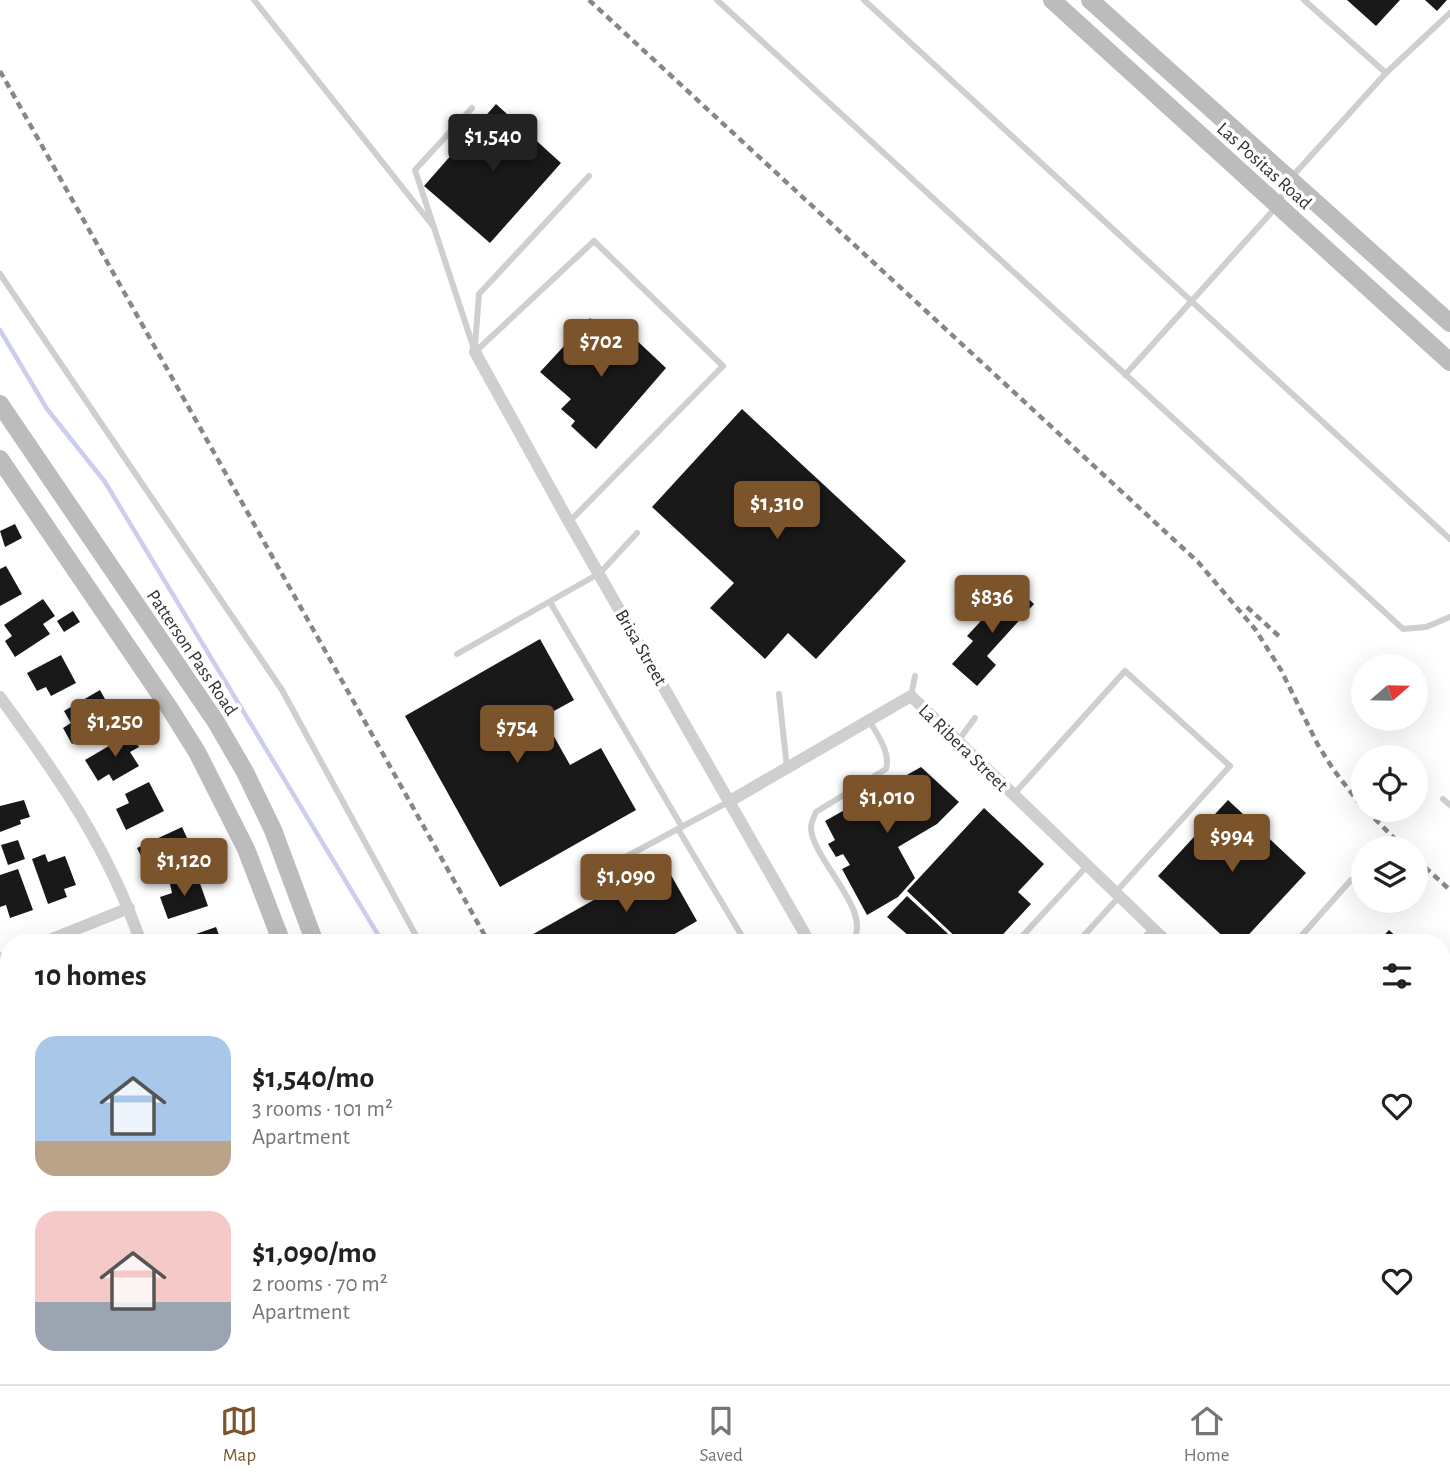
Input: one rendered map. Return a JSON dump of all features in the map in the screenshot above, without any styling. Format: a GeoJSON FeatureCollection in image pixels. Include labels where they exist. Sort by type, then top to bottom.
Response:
{"type":"FeatureCollection","features":[{"type":"Feature","properties":{"kind":"main road","name":"Las Positas Road"},"geometry":{"type":"LineString","coordinates":[[1052,0],[1450,362]]}},
{"type":"Feature","properties":{"kind":"main road","name":"Las Positas Road"},"geometry":{"type":"LineString","coordinates":[[1090,0],[1450,323]]}},
{"type":"Feature","properties":{"kind":"main road","name":"Patterson Pass Road"},"geometry":{"type":"LineString","coordinates":[[0,404],[215,722],[245,772],[273,830],[312,934]]}},
{"type":"Feature","properties":{"kind":"main road"},"geometry":{"type":"LineString","coordinates":[[0,459],[197,752],[246,849],[279,934]]}},
{"type":"Feature","properties":{"kind":"street","name":"Brisa Street"},"geometry":{"type":"LineString","coordinates":[[475,352],[805,934]]}},
{"type":"Feature","properties":{"kind":"street","name":"La Ribera Street"},"geometry":{"type":"LineString","coordinates":[[730,801],[911,696],[1158,934]]}},
{"type":"Feature","properties":{"kind":"street"},"geometry":{"type":"LineString","coordinates":[[0,697],[60,779],[98,844],[129,908],[138,934]]}},
{"type":"Feature","properties":{"kind":"street"},"geometry":{"type":"LineString","coordinates":[[64,934],[129,908]]}},
{"type":"Feature","properties":{"kind":"lane"},"geometry":{"type":"LineString","coordinates":[[254,0],[433,226]]}},
{"type":"Feature","properties":{"kind":"lane"},"geometry":{"type":"LineString","coordinates":[[717,0],[1403,629],[1426,627],[1450,617]]}},
{"type":"Feature","properties":{"kind":"lane"},"geometry":{"type":"LineString","coordinates":[[864,0],[1450,539]]}},
{"type":"Feature","properties":{"kind":"lane"},"geometry":{"type":"LineString","coordinates":[[1304,0],[1386,73]]}},
{"type":"Feature","properties":{"kind":"lane"},"geometry":{"type":"LineString","coordinates":[[1125,375],[1278,205],[1289,180],[1386,73],[1450,13]]}},
{"type":"Feature","properties":{"kind":"lane"},"geometry":{"type":"LineString","coordinates":[[472,108],[415,170],[475,352]]}},
{"type":"Feature","properties":{"kind":"lane"},"geometry":{"type":"LineString","coordinates":[[475,352],[479,294],[589,176]]}},
{"type":"Feature","properties":{"kind":"lane"},"geometry":{"type":"LineString","coordinates":[[475,352],[594,241],[723,366],[569,522]]}},
{"type":"Feature","properties":{"kind":"lane"},"geometry":{"type":"LineString","coordinates":[[0,274],[282,690],[415,934]]}},
{"type":"Feature","properties":{"kind":"lane"},"geometry":{"type":"LineString","coordinates":[[457,654],[600,573],[637,533]]}},
{"type":"Feature","properties":{"kind":"lane"},"geometry":{"type":"LineString","coordinates":[[550,602],[741,934]]}},
{"type":"Feature","properties":{"kind":"lane"},"geometry":{"type":"LineString","coordinates":[[1014,795],[1125,671],[1230,766],[1084,934]]}},
{"type":"Feature","properties":{"kind":"lane"},"geometry":{"type":"LineString","coordinates":[[911,696],[915,676]]}},
{"type":"Feature","properties":{"kind":"lane"},"geometry":{"type":"LineString","coordinates":[[779,694],[786,768]]}},
{"type":"Feature","properties":{"kind":"lane"},"geometry":{"type":"LineString","coordinates":[[958,741],[975,718]]}},
{"type":"Feature","properties":{"kind":"lane"},"geometry":{"type":"LineString","coordinates":[[856,934],[858,924],[817,843],[811,825],[816,812],[886,769],[886,752],[869,720]]}},
{"type":"Feature","properties":{"kind":"lane"},"geometry":{"type":"LineString","coordinates":[[1443,799],[1450,805]]}},
{"type":"Feature","properties":{"kind":"lane"},"geometry":{"type":"LineString","coordinates":[[605,869],[730,801]]}},
{"type":"Feature","properties":{"kind":"lane"},"geometry":{"type":"LineString","coordinates":[[1024,934],[1087,866]]}},
{"type":"Feature","properties":{"kind":"lane"},"geometry":{"type":"LineString","coordinates":[[1303,934],[1351,880]]}},
{"type":"Feature","properties":{"kind":"lane"},"geometry":{"type":"LineString","coordinates":[[1147,934],[1152,929]]}},
{"type":"Feature","properties":{"kind":"building"},"geometry":{"type":"Polygon","coordinates":[[[1347,0],[1400,0],[1376,26],[1347,0]]]}},
{"type":"Feature","properties":{"kind":"building"},"geometry":{"type":"Polygon","coordinates":[[[1425,0],[1447,0],[1437,11],[1425,0]]]}},
{"type":"Feature","properties":{"kind":"building"},"geometry":{"type":"Polygon","coordinates":[[[496,104],[561,163],[490,243],[424,186],[496,104]]]}},
{"type":"Feature","properties":{"kind":"building"},"geometry":{"type":"Polygon","coordinates":[[[590,318],[620,345],[630,334],[666,368],[596,449],[571,426],[575,421],[561,409],[571,399],[540,372],[590,318]]]}},
{"type":"Feature","properties":{"kind":"building"},"geometry":{"type":"Polygon","coordinates":[[[742,409],[906,561],[816,659],[788,633],[765,659],[710,608],[734,583],[652,507],[742,409]]]}},
{"type":"Feature","properties":{"kind":"building"},"geometry":{"type":"Polygon","coordinates":[[[15,524],[22,538],[5,547],[0,531],[15,524]]]}},
{"type":"Feature","properties":{"kind":"building"},"geometry":{"type":"Polygon","coordinates":[[[6,566],[22,594],[0,606],[0,569],[6,566]]]}},
{"type":"Feature","properties":{"kind":"building"},"geometry":{"type":"Polygon","coordinates":[[[1014,585],[1034,604],[987,656],[996,665],[977,686],[952,664],[973,641],[967,636],[1014,585]]]}},
{"type":"Feature","properties":{"kind":"building"},"geometry":{"type":"Polygon","coordinates":[[[43,599],[55,616],[43,624],[50,634],[15,657],[5,641],[12,636],[4,625],[43,599]]]}},
{"type":"Feature","properties":{"kind":"building"},"geometry":{"type":"Polygon","coordinates":[[[73,611],[80,622],[64,632],[57,621],[73,611]]]}},
{"type":"Feature","properties":{"kind":"building"},"geometry":{"type":"Polygon","coordinates":[[[540,639],[574,700],[543,717],[570,765],[601,748],[636,810],[500,887],[405,716],[540,639]]]}},
{"type":"Feature","properties":{"kind":"building"},"geometry":{"type":"Polygon","coordinates":[[[61,655],[76,683],[51,696],[46,687],[37,691],[27,673],[61,655]]]}},
{"type":"Feature","properties":{"kind":"building"},"geometry":{"type":"Polygon","coordinates":[[[100,690],[105,699],[98,703],[109,723],[72,744],[63,728],[71,723],[64,711],[100,690]]]}},
{"type":"Feature","properties":{"kind":"building"},"geometry":{"type":"Polygon","coordinates":[[[131,733],[139,747],[130,752],[139,766],[113,781],[109,774],[98,781],[85,760],[131,733]]]}},
{"type":"Feature","properties":{"kind":"building"},"geometry":{"type":"Polygon","coordinates":[[[921,767],[959,802],[937,824],[898,847],[915,878],[898,897],[867,915],[842,869],[850,865],[843,854],[836,857],[828,844],[835,840],[825,821],[921,767]]]}},
{"type":"Feature","properties":{"kind":"building"},"geometry":{"type":"Polygon","coordinates":[[[149,782],[164,811],[126,830],[116,809],[129,803],[125,794],[149,782]]]}},
{"type":"Feature","properties":{"kind":"building"},"geometry":{"type":"Polygon","coordinates":[[[24,800],[30,817],[20,820],[21,824],[0,832],[0,806],[24,800]]]}},
{"type":"Feature","properties":{"kind":"building"},"geometry":{"type":"Polygon","coordinates":[[[1228,800],[1306,873],[1249,934],[1220,934],[1158,876],[1228,800]]]}},
{"type":"Feature","properties":{"kind":"building"},"geometry":{"type":"Polygon","coordinates":[[[984,808],[1044,864],[1018,892],[1031,904],[1003,934],[952,934],[907,891],[984,808]]]}},
{"type":"Feature","properties":{"kind":"building"},"geometry":{"type":"Polygon","coordinates":[[[182,827],[187,838],[176,843],[185,861],[158,873],[153,862],[146,866],[137,848],[182,827]]]}},
{"type":"Feature","properties":{"kind":"building"},"geometry":{"type":"Polygon","coordinates":[[[18,840],[25,859],[8,865],[1,845],[18,840]]]}},
{"type":"Feature","properties":{"kind":"building"},"geometry":{"type":"Polygon","coordinates":[[[45,854],[48,862],[65,856],[76,885],[64,889],[67,897],[48,904],[32,859],[45,854]]]}},
{"type":"Feature","properties":{"kind":"building"},"geometry":{"type":"Polygon","coordinates":[[[663,861],[697,921],[675,934],[533,934],[663,861]]]}},
{"type":"Feature","properties":{"kind":"building"},"geometry":{"type":"Polygon","coordinates":[[[18,869],[33,910],[10,918],[6,905],[0,907],[0,875],[18,869]]]}},
{"type":"Feature","properties":{"kind":"building"},"geometry":{"type":"Polygon","coordinates":[[[197,875],[208,906],[168,919],[160,897],[172,893],[170,884],[197,875]]]}},
{"type":"Feature","properties":{"kind":"building"},"geometry":{"type":"Polygon","coordinates":[[[907,896],[948,934],[907,934],[887,917],[907,896]]]}},
{"type":"Feature","properties":{"kind":"building"},"geometry":{"type":"Polygon","coordinates":[[[216,927],[219,934],[196,934],[216,927]]]}},
{"type":"Feature","properties":{"kind":"waterway"},"geometry":{"type":"LineString","coordinates":[[0,330],[47,409],[105,482],[378,934]]}},
{"type":"Feature","properties":{"kind":"railway"},"geometry":{"type":"LineString","coordinates":[[589,0],[1198,562],[1255,629],[1281,670],[1318,745],[1351,792]]}},
{"type":"Feature","properties":{"kind":"railway"},"geometry":{"type":"LineString","coordinates":[[0,71],[484,934]]}},
{"type":"Feature","properties":{"kind":"railway"},"geometry":{"type":"LineString","coordinates":[[1247,607],[1281,638]]}},
{"type":"Feature","properties":{"kind":"railway"},"geometry":{"type":"LineString","coordinates":[[1378,822],[1392,836]]}},
{"type":"Feature","properties":{"kind":"railway"},"geometry":{"type":"LineString","coordinates":[[1428,870],[1450,890]]}}]}
